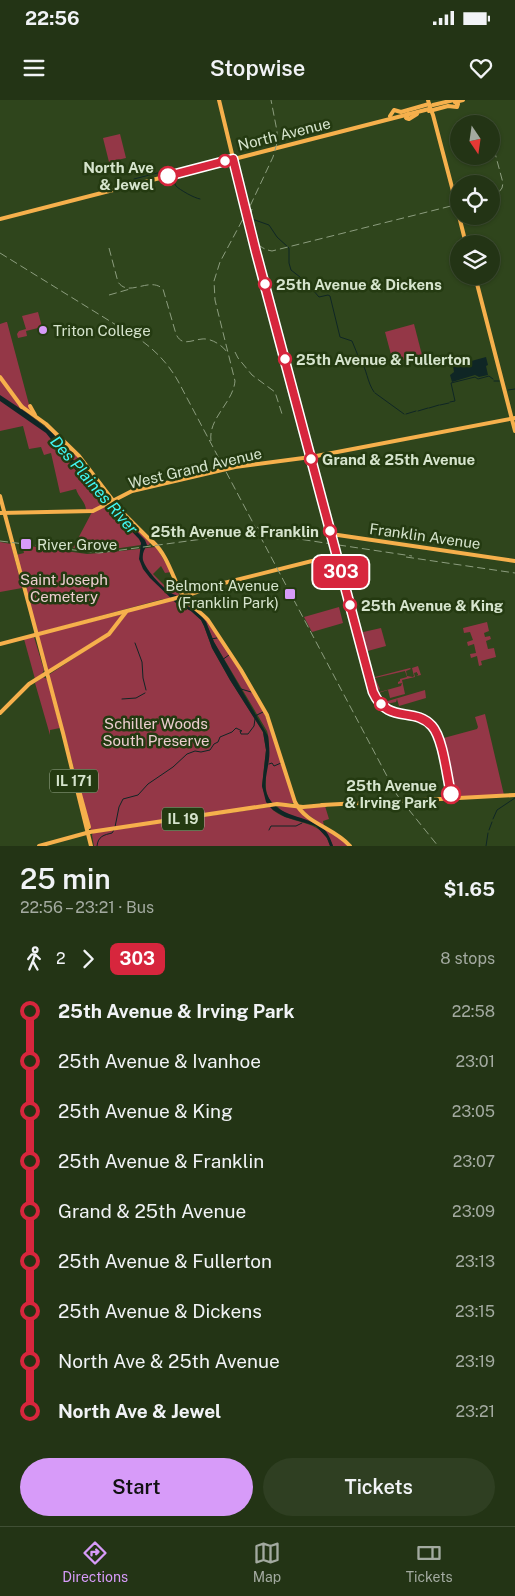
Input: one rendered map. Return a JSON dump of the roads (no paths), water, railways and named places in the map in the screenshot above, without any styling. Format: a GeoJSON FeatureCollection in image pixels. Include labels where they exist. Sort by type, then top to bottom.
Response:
{"type":"FeatureCollection","features":[{"type":"Feature","properties":{"kind":"main road"},"geometry":{"type":"LineString","coordinates":[[0,644],[181,597],[220,584],[336,555],[219,100]]}},
{"type":"Feature","properties":{"kind":"main road"},"geometry":{"type":"LineString","coordinates":[[382,121],[401,112],[455,100],[458,104],[457,107],[431,106],[409,119],[406,118],[408,114]]}},
{"type":"Feature","properties":{"kind":"main road","name":"North Avenue"},"geometry":{"type":"LineString","coordinates":[[0,218],[246,155],[394,114],[408,114],[455,100]]}},
{"type":"Feature","properties":{"kind":"main road"},"geometry":{"type":"LineString","coordinates":[[431,106],[450,180]]}},
{"type":"Feature","properties":{"kind":"main road"},"geometry":{"type":"LineString","coordinates":[[394,114],[408,120],[416,114]]}},
{"type":"Feature","properties":{"kind":"main road","name":"North Avenue"},"geometry":{"type":"LineString","coordinates":[[324,134],[382,121],[394,114]]}},
{"type":"Feature","properties":{"kind":"main road"},"geometry":{"type":"LineString","coordinates":[[478,285],[515,431]]}},
{"type":"Feature","properties":{"kind":"main road"},"geometry":{"type":"LineString","coordinates":[[0,377],[21,406],[53,431]]}},
{"type":"Feature","properties":{"kind":"main road"},"geometry":{"type":"LineString","coordinates":[[21,406],[38,418],[79,456],[111,502],[160,550],[181,597],[186,603],[204,615],[241,670],[267,715],[298,806],[306,815],[340,836],[350,846]]}},
{"type":"Feature","properties":{"kind":"main road"},"geometry":{"type":"LineString","coordinates":[[30,406],[38,418]]}},
{"type":"Feature","properties":{"kind":"main road"},"geometry":{"type":"LineString","coordinates":[[513,419],[515,424]]}},
{"type":"Feature","properties":{"kind":"main road","name":"West Grand Avenue"},"geometry":{"type":"LineString","coordinates":[[2,513],[90,511],[136,490],[237,466],[311,457],[513,419]]}},
{"type":"Feature","properties":{"kind":"main road"},"geometry":{"type":"LineString","coordinates":[[0,496],[2,513],[47,670],[48,680]]}},
{"type":"Feature","properties":{"kind":"main road","name":"Franklin Avenue"},"geometry":{"type":"LineString","coordinates":[[331,534],[391,541],[515,561]]}},
{"type":"Feature","properties":{"kind":"main road"},"geometry":{"type":"LineString","coordinates":[[0,713],[24,689],[47,670],[108,635],[126,612]]}},
{"type":"Feature","properties":{"kind":"main road"},"geometry":{"type":"LineString","coordinates":[[42,676],[48,680]]}},
{"type":"Feature","properties":{"kind":"main road","name":"IL 171"},"geometry":{"type":"LineString","coordinates":[[48,680],[92,846]]}},
{"type":"Feature","properties":{"kind":"main road"},"geometry":{"type":"LineString","coordinates":[[403,801],[515,796]]}},
{"type":"Feature","properties":{"kind":"main road","name":"IL 19"},"geometry":{"type":"LineString","coordinates":[[38,846],[89,833],[277,804],[298,806],[398,801]]}},
{"type":"Feature","properties":{"kind":"water"},"geometry":{"type":"Polygon","coordinates":[[[486,357],[488,375],[479,377],[475,375],[452,382],[450,375],[454,372],[453,366],[486,357]]]}},
{"type":"Feature","properties":{"kind":"water"},"geometry":{"type":"Polygon","coordinates":[[[0,395],[52,432],[95,488],[145,540],[147,545],[143,560],[152,575],[162,586],[176,595],[181,602],[200,614],[206,622],[214,642],[268,736],[269,756],[265,785],[271,802],[285,812],[317,824],[324,829],[333,846],[330,846],[327,838],[316,826],[285,817],[273,810],[266,802],[262,786],[266,750],[263,732],[212,648],[201,620],[191,611],[176,603],[150,578],[143,569],[139,559],[141,543],[139,539],[115,514],[105,507],[46,433],[0,401],[0,395]]]}},
{"type":"Feature","properties":{"kind":"waterway"},"geometry":{"type":"LineString","coordinates":[[134,179],[174,170]]}},
{"type":"Feature","properties":{"kind":"waterway"},"geometry":{"type":"LineString","coordinates":[[176,177],[176,186],[187,194],[200,199]]}},
{"type":"Feature","properties":{"kind":"waterway"},"geometry":{"type":"LineString","coordinates":[[252,219],[269,225],[277,237],[289,248],[291,270],[305,281],[319,297],[330,296],[340,337],[352,341],[359,358]]}},
{"type":"Feature","properties":{"kind":"waterway"},"geometry":{"type":"LineString","coordinates":[[360,359],[374,392]]}},
{"type":"Feature","properties":{"kind":"waterway"},"geometry":{"type":"LineString","coordinates":[[450,402],[455,401],[451,383],[475,377],[478,379],[489,376],[493,379]]}},
{"type":"Feature","properties":{"kind":"waterway"},"geometry":{"type":"LineString","coordinates":[[494,381],[499,381]]}},
{"type":"Feature","properties":{"kind":"waterway"},"geometry":{"type":"LineString","coordinates":[[508,390],[515,389]]}},
{"type":"Feature","properties":{"kind":"waterway"},"geometry":{"type":"LineString","coordinates":[[375,393],[404,414]]}},
{"type":"Feature","properties":{"kind":"waterway"},"geometry":{"type":"LineString","coordinates":[[440,405],[449,403]]}},
{"type":"Feature","properties":{"kind":"waterway"},"geometry":{"type":"LineString","coordinates":[[429,408],[439,405]]}},
{"type":"Feature","properties":{"kind":"waterway"},"geometry":{"type":"LineString","coordinates":[[418,411],[428,408]]}},
{"type":"Feature","properties":{"kind":"waterway"},"geometry":{"type":"LineString","coordinates":[[406,414],[416,411]]}},
{"type":"Feature","properties":{"kind":"waterway","name":"Des Plaines River"},"geometry":{"type":"LineString","coordinates":[[211,639],[217,638]]}},
{"type":"Feature","properties":{"kind":"waterway"},"geometry":{"type":"LineString","coordinates":[[135,643],[142,662],[146,690]]}},
{"type":"Feature","properties":{"kind":"waterway"},"geometry":{"type":"LineString","coordinates":[[222,660],[229,655]]}},
{"type":"Feature","properties":{"kind":"waterway"},"geometry":{"type":"LineString","coordinates":[[241,689],[251,692]]}},
{"type":"Feature","properties":{"kind":"waterway"},"geometry":{"type":"LineString","coordinates":[[122,699],[136,698],[145,693]]}},
{"type":"Feature","properties":{"kind":"waterway"},"geometry":{"type":"LineString","coordinates":[[255,716],[263,712]]}},
{"type":"Feature","properties":{"kind":"waterway"},"geometry":{"type":"LineString","coordinates":[[115,827],[119,807],[123,799],[138,795],[148,784],[173,767],[187,754],[195,751],[210,750],[220,737],[232,732],[236,728],[242,731],[240,731],[241,734],[248,734],[254,726],[255,719]]}},
{"type":"Feature","properties":{"kind":"waterway"},"geometry":{"type":"LineString","coordinates":[[269,764],[272,763],[274,766],[281,763]]}},
{"type":"Feature","properties":{"kind":"waterway"},"geometry":{"type":"LineString","coordinates":[[493,819],[497,810],[515,798]]}},
{"type":"Feature","properties":{"kind":"waterway"},"geometry":{"type":"LineString","coordinates":[[489,830],[492,822]]}},
{"type":"Feature","properties":{"kind":"waterway"},"geometry":{"type":"LineString","coordinates":[[269,830],[271,826],[296,826],[302,823]]}},
{"type":"Feature","properties":{"kind":"waterway"},"geometry":{"type":"LineString","coordinates":[[97,846],[100,838],[112,833],[114,830]]}},
{"type":"Feature","properties":{"kind":"waterway"},"geometry":{"type":"LineString","coordinates":[[486,846],[488,833]]}},
{"type":"Feature","properties":{"kind":"railway"},"geometry":{"type":"LineString","coordinates":[[211,441],[213,425],[230,396],[235,381],[215,300],[214,281],[220,262],[251,204],[273,157],[277,143],[277,131],[271,100]]}},
{"type":"Feature","properties":{"kind":"railway"},"geometry":{"type":"LineString","coordinates":[[498,165],[503,183],[500,191]]}},
{"type":"Feature","properties":{"kind":"railway"},"geometry":{"type":"LineString","coordinates":[[252,209],[252,222],[258,243],[263,248],[272,251],[450,206]]}},
{"type":"Feature","properties":{"kind":"railway"},"geometry":{"type":"LineString","coordinates":[[109,248],[118,282],[123,286],[133,288],[152,285],[163,289],[178,338],[184,342],[202,339],[213,341],[227,352]]}},
{"type":"Feature","properties":{"kind":"railway"},"geometry":{"type":"LineString","coordinates":[[0,253],[142,341],[158,354],[171,370],[397,795],[438,846]]}},
{"type":"Feature","properties":{"kind":"railway"},"geometry":{"type":"LineString","coordinates":[[109,295],[130,289]]}},
{"type":"Feature","properties":{"kind":"railway"},"geometry":{"type":"LineString","coordinates":[[235,352],[252,375],[275,392],[282,414]]}},
{"type":"Feature","properties":{"kind":"railway"},"geometry":{"type":"LineString","coordinates":[[257,527],[272,535],[412,556]]}},
{"type":"Feature","properties":{"kind":"railway"},"geometry":{"type":"LineString","coordinates":[[0,541],[99,553],[240,534],[263,536]]}},
{"type":"Feature","properties":{"kind":"railway"},"geometry":{"type":"LineString","coordinates":[[406,557],[515,573]]}},
{"type":"Feature","properties":{"kind":"place","name":"North Ave & Jewel"},"geometry":{"type":"Point","coordinates":[168,176]}},
{"type":"Feature","properties":{"kind":"place","name":"25th Avenue & Dickens"},"geometry":{"type":"Point","coordinates":[265,284]}},
{"type":"Feature","properties":{"kind":"place","name":"Triton College"},"geometry":{"type":"Point","coordinates":[43,330]}},
{"type":"Feature","properties":{"kind":"place","name":"25th Avenue & Fullerton"},"geometry":{"type":"Point","coordinates":[285,359]}},
{"type":"Feature","properties":{"kind":"place","name":"Grand & 25th Avenue"},"geometry":{"type":"Point","coordinates":[311,459]}},
{"type":"Feature","properties":{"kind":"place","name":"25th Avenue & Franklin"},"geometry":{"type":"Point","coordinates":[330,531]}},
{"type":"Feature","properties":{"kind":"place","name":"River Grove"},"geometry":{"type":"Point","coordinates":[26,544]}},
{"type":"Feature","properties":{"kind":"place","name":"Belmont Avenue (Franklin Park)"},"geometry":{"type":"Point","coordinates":[290,594]}},
{"type":"Feature","properties":{"kind":"place","name":"25th Avenue & King"},"geometry":{"type":"Point","coordinates":[350,605]}},
{"type":"Feature","properties":{"kind":"place","name":"25th Avenue & Irving Park"},"geometry":{"type":"Point","coordinates":[451,794]}},
{"type":"Feature","properties":{"kind":"park label","name":"Saint Joseph Cemetery"},"geometry":{"type":"Point","coordinates":[64,588]}},
{"type":"Feature","properties":{"kind":"park label","name":"Schiller Woods South Preserve"},"geometry":{"type":"Point","coordinates":[156,732]}}]}
